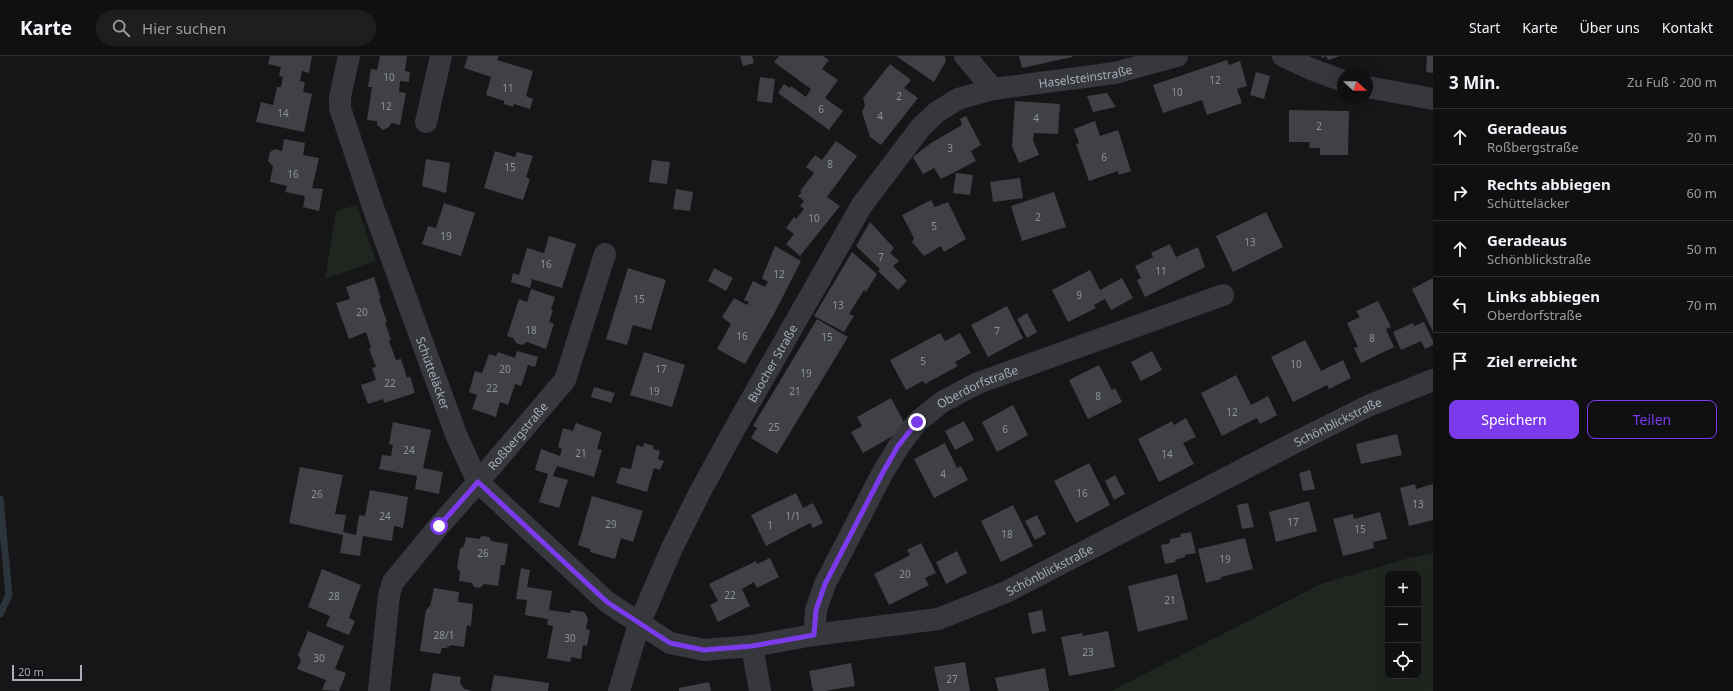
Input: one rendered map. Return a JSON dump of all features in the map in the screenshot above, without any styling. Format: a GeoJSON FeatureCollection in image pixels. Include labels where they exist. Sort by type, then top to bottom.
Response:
{"type":"FeatureCollection","features":[{"type":"Feature","properties":{"kind":"street","name":"Schütteläcker"},"geometry":{"type":"LineString","coordinates":[[349,56],[340,96],[340,108],[374,210],[457,437],[478,482],[607,602],[639,624]]}},
{"type":"Feature","properties":{"kind":"street"},"geometry":{"type":"LineString","coordinates":[[426,122],[441,56]]}},
{"type":"Feature","properties":{"kind":"street"},"geometry":{"type":"LineString","coordinates":[[965,56],[993,89]]}},
{"type":"Feature","properties":{"kind":"street","name":"Haselsteinstraße"},"geometry":{"type":"LineString","coordinates":[[993,89],[1115,73],[1177,56]]}},
{"type":"Feature","properties":{"kind":"street"},"geometry":{"type":"LineString","coordinates":[[1283,56],[1337,79]]}},
{"type":"Feature","properties":{"kind":"street"},"geometry":{"type":"LineString","coordinates":[[1373,87],[1433,100]]}},
{"type":"Feature","properties":{"kind":"street","name":"Buocher Straße"},"geometry":{"type":"LineString","coordinates":[[619,691],[639,624],[672,548],[701,490],[862,205],[921,127],[937,112],[958,99],[993,89]]}},
{"type":"Feature","properties":{"kind":"street","name":"Roßbergstraße"},"geometry":{"type":"LineString","coordinates":[[379,691],[389,595],[393,582],[439,526],[565,380],[604,254]]}},
{"type":"Feature","properties":{"kind":"street","name":"Oberdorfstraße"},"geometry":{"type":"LineString","coordinates":[[814,635],[816,610],[825,584],[883,472],[898,446],[917,422],[942,402],[978,383],[1223,295]]}},
{"type":"Feature","properties":{"kind":"street","name":"Schönblickstraße"},"geometry":{"type":"LineString","coordinates":[[639,624],[670,643],[704,650],[752,646],[814,635],[938,618],[1006,592],[1368,406],[1433,380]]}},
{"type":"Feature","properties":{"kind":"street"},"geometry":{"type":"LineString","coordinates":[[752,646],[760,691]]}},
{"type":"Feature","properties":{"kind":"shaded area"},"geometry":{"type":"Polygon","coordinates":[[[357,205],[376,261],[325,279],[336,211],[357,205]]]}},
{"type":"Feature","properties":{"kind":"shaded area"},"geometry":{"type":"Polygon","coordinates":[[[1433,553],[1433,691],[1111,691],[1321,584],[1409,558],[1433,553]]]}},
{"type":"Feature","properties":{"kind":"building"},"geometry":{"type":"Polygon","coordinates":[[[270,56],[312,56],[309,73],[302,71],[300,81],[305,82],[303,92],[312,94],[304,132],[256,122],[261,102],[273,105],[277,87],[281,87],[283,77],[279,76],[281,67],[268,64],[270,56]]]}},
{"type":"Feature","properties":{"kind":"building"},"geometry":{"type":"Polygon","coordinates":[[[380,56],[407,56],[405,71],[410,72],[409,82],[400,81],[399,92],[406,93],[400,125],[391,123],[389,127],[383,130],[377,125],[377,121],[367,120],[372,87],[368,87],[371,69],[377,70],[380,56]]]}},
{"type":"Feature","properties":{"kind":"building"},"geometry":{"type":"Polygon","coordinates":[[[468,56],[499,56],[497,60],[533,71],[526,96],[533,99],[530,109],[514,104],[513,107],[504,104],[504,101],[486,95],[491,77],[464,68],[468,56]]]}},
{"type":"Feature","properties":{"kind":"building"},"geometry":{"type":"Polygon","coordinates":[[[740,56],[752,56],[754,63],[743,66],[740,56]]]}},
{"type":"Feature","properties":{"kind":"building"},"geometry":{"type":"Polygon","coordinates":[[[779,56],[823,56],[829,60],[822,69],[838,80],[825,98],[843,111],[829,130],[778,93],[784,84],[790,88],[791,86],[806,97],[811,89],[774,62],[779,56]]]}},
{"type":"Feature","properties":{"kind":"building"},"geometry":{"type":"Polygon","coordinates":[[[896,56],[945,56],[946,61],[934,82],[896,56]]]}},
{"type":"Feature","properties":{"kind":"building"},"geometry":{"type":"Polygon","coordinates":[[[1019,56],[1072,56],[1072,57],[1022,68],[1019,56]]]}},
{"type":"Feature","properties":{"kind":"building"},"geometry":{"type":"Polygon","coordinates":[[[1326,56],[1340,56],[1328,60],[1326,56]]]}},
{"type":"Feature","properties":{"kind":"building"},"geometry":{"type":"Polygon","coordinates":[[[1427,56],[1433,56],[1433,73],[1426,72],[1427,56]]]}},
{"type":"Feature","properties":{"kind":"building"},"geometry":{"type":"Polygon","coordinates":[[[1227,60],[1229,65],[1240,61],[1247,86],[1237,89],[1242,103],[1207,115],[1202,100],[1163,113],[1153,85],[1227,60]]]}},
{"type":"Feature","properties":{"kind":"building"},"geometry":{"type":"Polygon","coordinates":[[[890,64],[911,80],[904,88],[918,98],[881,145],[870,137],[862,112],[865,105],[863,98],[890,64]]]}},
{"type":"Feature","properties":{"kind":"building"},"geometry":{"type":"Polygon","coordinates":[[[1256,72],[1270,76],[1264,99],[1250,95],[1256,72]]]}},
{"type":"Feature","properties":{"kind":"building"},"geometry":{"type":"Polygon","coordinates":[[[760,77],[775,79],[772,103],[757,101],[760,77]]]}},
{"type":"Feature","properties":{"kind":"building"},"geometry":{"type":"Polygon","coordinates":[[[1107,93],[1116,107],[1093,112],[1087,96],[1107,93]]]}},
{"type":"Feature","properties":{"kind":"building"},"geometry":{"type":"Polygon","coordinates":[[[1015,101],[1060,104],[1058,134],[1034,133],[1033,140],[1039,155],[1019,163],[1012,146],[1015,101]]]}},
{"type":"Feature","properties":{"kind":"building"},"geometry":{"type":"Polygon","coordinates":[[[1289,110],[1349,111],[1348,155],[1320,155],[1320,148],[1309,148],[1310,142],[1289,142],[1289,110]]]}},
{"type":"Feature","properties":{"kind":"building"},"geometry":{"type":"Polygon","coordinates":[[[966,116],[981,145],[971,151],[976,161],[941,179],[934,168],[923,174],[913,157],[931,143],[962,125],[960,119],[966,116]]]}},
{"type":"Feature","properties":{"kind":"building"},"geometry":{"type":"Polygon","coordinates":[[[1095,121],[1100,136],[1118,130],[1131,171],[1119,175],[1118,171],[1089,181],[1076,144],[1079,143],[1074,129],[1095,121]]]}},
{"type":"Feature","properties":{"kind":"building"},"geometry":{"type":"Polygon","coordinates":[[[284,139],[305,143],[303,155],[319,158],[312,188],[323,189],[319,211],[303,207],[305,196],[285,192],[287,186],[270,182],[273,166],[268,161],[270,152],[275,149],[282,151],[284,139]]]}},
{"type":"Feature","properties":{"kind":"building"},"geometry":{"type":"Polygon","coordinates":[[[836,141],[857,156],[827,197],[840,206],[800,256],[786,244],[794,234],[786,228],[794,217],[796,219],[804,209],[800,206],[804,201],[798,196],[802,192],[800,191],[814,173],[806,167],[815,155],[822,160],[836,141]]]}},
{"type":"Feature","properties":{"kind":"building"},"geometry":{"type":"Polygon","coordinates":[[[495,151],[515,157],[517,152],[533,156],[526,177],[530,179],[523,200],[484,188],[495,151]]]}},
{"type":"Feature","properties":{"kind":"building"},"geometry":{"type":"Polygon","coordinates":[[[426,159],[450,163],[446,193],[422,186],[426,159]]]}},
{"type":"Feature","properties":{"kind":"building"},"geometry":{"type":"Polygon","coordinates":[[[652,160],[670,162],[667,184],[649,182],[652,160]]]}},
{"type":"Feature","properties":{"kind":"building"},"geometry":{"type":"Polygon","coordinates":[[[956,173],[973,175],[970,195],[953,193],[956,173]]]}},
{"type":"Feature","properties":{"kind":"building"},"geometry":{"type":"Polygon","coordinates":[[[1020,178],[1023,198],[993,202],[990,182],[1020,178]]]}},
{"type":"Feature","properties":{"kind":"building"},"geometry":{"type":"Polygon","coordinates":[[[676,189],[693,192],[690,211],[673,209],[676,189]]]}},
{"type":"Feature","properties":{"kind":"building"},"geometry":{"type":"Polygon","coordinates":[[[1054,192],[1066,227],[1022,241],[1011,206],[1054,192]]]}},
{"type":"Feature","properties":{"kind":"building"},"geometry":{"type":"Polygon","coordinates":[[[931,200],[935,207],[948,202],[966,239],[944,252],[941,246],[924,256],[912,242],[914,238],[902,215],[931,200]]]}},
{"type":"Feature","properties":{"kind":"building"},"geometry":{"type":"Polygon","coordinates":[[[444,203],[475,213],[461,256],[422,244],[428,226],[436,228],[444,203]]]}},
{"type":"Feature","properties":{"kind":"building"},"geometry":{"type":"Polygon","coordinates":[[[1266,212],[1283,247],[1233,272],[1216,236],[1266,212]]]}},
{"type":"Feature","properties":{"kind":"building"},"geometry":{"type":"Polygon","coordinates":[[[870,222],[894,248],[890,253],[899,261],[893,266],[907,281],[898,290],[878,271],[880,269],[856,246],[870,222]]]}},
{"type":"Feature","properties":{"kind":"building"},"geometry":{"type":"Polygon","coordinates":[[[549,236],[576,244],[562,288],[532,279],[530,288],[511,282],[513,273],[519,275],[527,248],[544,253],[549,236]]]}},
{"type":"Feature","properties":{"kind":"building"},"geometry":{"type":"Polygon","coordinates":[[[1170,244],[1176,257],[1198,247],[1205,267],[1145,297],[1137,280],[1141,278],[1135,266],[1153,257],[1151,253],[1170,244]]]}},
{"type":"Feature","properties":{"kind":"building"},"geometry":{"type":"Polygon","coordinates":[[[775,246],[801,261],[775,312],[745,364],[717,349],[731,324],[722,317],[734,298],[747,305],[749,302],[744,300],[753,281],[765,287],[768,282],[762,278],[775,246]]]}},
{"type":"Feature","properties":{"kind":"building"},"geometry":{"type":"Polygon","coordinates":[[[852,252],[877,274],[866,292],[864,290],[849,314],[854,316],[844,332],[814,316],[852,252]]]}},
{"type":"Feature","properties":{"kind":"building"},"geometry":{"type":"Polygon","coordinates":[[[628,268],[666,280],[651,330],[633,325],[627,345],[606,339],[628,268]]]}},
{"type":"Feature","properties":{"kind":"building"},"geometry":{"type":"Polygon","coordinates":[[[714,268],[733,278],[726,291],[708,281],[714,268]]]}},
{"type":"Feature","properties":{"kind":"building"},"geometry":{"type":"Polygon","coordinates":[[[1090,270],[1100,290],[1122,278],[1133,298],[1111,310],[1105,299],[1094,305],[1096,308],[1068,322],[1052,290],[1090,270]]]}},
{"type":"Feature","properties":{"kind":"building"},"geometry":{"type":"Polygon","coordinates":[[[374,277],[381,299],[379,299],[387,322],[385,322],[391,340],[389,341],[396,360],[401,359],[407,378],[410,376],[415,393],[384,403],[383,399],[368,404],[361,385],[376,380],[372,368],[376,367],[369,349],[371,348],[366,332],[349,339],[336,303],[350,299],[346,287],[374,277]]]}},
{"type":"Feature","properties":{"kind":"building"},"geometry":{"type":"Polygon","coordinates":[[[1433,278],[1433,332],[1412,289],[1433,278]]]}},
{"type":"Feature","properties":{"kind":"building"},"geometry":{"type":"Polygon","coordinates":[[[531,289],[555,297],[549,322],[554,324],[546,349],[527,342],[522,345],[516,343],[513,338],[507,336],[519,299],[527,302],[531,289]]]}},
{"type":"Feature","properties":{"kind":"building"},"geometry":{"type":"Polygon","coordinates":[[[1378,301],[1391,327],[1386,329],[1394,347],[1361,363],[1354,348],[1358,347],[1347,323],[1360,317],[1356,311],[1378,301]]]}},
{"type":"Feature","properties":{"kind":"building"},"geometry":{"type":"Polygon","coordinates":[[[1007,306],[1023,338],[988,357],[971,325],[1007,306]]]}},
{"type":"Feature","properties":{"kind":"building"},"geometry":{"type":"Polygon","coordinates":[[[1027,313],[1037,332],[1027,338],[1017,319],[1027,313]]]}},
{"type":"Feature","properties":{"kind":"building"},"geometry":{"type":"Polygon","coordinates":[[[817,319],[848,337],[777,454],[751,438],[757,428],[753,426],[817,319]]]}},
{"type":"Feature","properties":{"kind":"building"},"geometry":{"type":"Polygon","coordinates":[[[1424,322],[1433,341],[1433,345],[1425,349],[1421,341],[1401,350],[1393,332],[1413,323],[1414,326],[1424,322]]]}},
{"type":"Feature","properties":{"kind":"building"},"geometry":{"type":"Polygon","coordinates":[[[940,333],[945,341],[960,333],[971,353],[955,362],[958,366],[925,384],[923,381],[906,390],[890,360],[940,333]]]}},
{"type":"Feature","properties":{"kind":"building"},"geometry":{"type":"Polygon","coordinates":[[[1305,340],[1321,371],[1343,360],[1351,378],[1329,389],[1327,385],[1293,402],[1271,357],[1305,340]]]}},
{"type":"Feature","properties":{"kind":"building"},"geometry":{"type":"Polygon","coordinates":[[[517,351],[538,357],[535,367],[528,365],[521,386],[515,384],[508,405],[500,402],[496,417],[472,409],[477,395],[469,392],[475,371],[482,373],[489,354],[496,356],[498,352],[515,358],[517,351]]]}},
{"type":"Feature","properties":{"kind":"building"},"geometry":{"type":"Polygon","coordinates":[[[1152,351],[1162,370],[1141,381],[1131,362],[1152,351]]]}},
{"type":"Feature","properties":{"kind":"building"},"geometry":{"type":"Polygon","coordinates":[[[644,352],[685,365],[672,407],[630,395],[644,352]]]}},
{"type":"Feature","properties":{"kind":"building"},"geometry":{"type":"Polygon","coordinates":[[[1099,365],[1112,390],[1115,388],[1122,402],[1088,419],[1069,380],[1099,365]]]}},
{"type":"Feature","properties":{"kind":"building"},"geometry":{"type":"Polygon","coordinates":[[[1236,375],[1251,405],[1268,396],[1277,415],[1260,424],[1257,418],[1222,436],[1201,393],[1236,375]]]}},
{"type":"Feature","properties":{"kind":"building"},"geometry":{"type":"Polygon","coordinates":[[[594,387],[615,393],[611,403],[591,397],[594,387]]]}},
{"type":"Feature","properties":{"kind":"building"},"geometry":{"type":"Polygon","coordinates":[[[891,398],[907,428],[863,453],[851,432],[862,426],[857,417],[891,398]]]}},
{"type":"Feature","properties":{"kind":"building"},"geometry":{"type":"Polygon","coordinates":[[[1013,405],[1028,435],[997,452],[982,422],[1013,405]]]}},
{"type":"Feature","properties":{"kind":"building"},"geometry":{"type":"Polygon","coordinates":[[[1186,418],[1196,437],[1183,443],[1194,464],[1159,482],[1138,439],[1172,421],[1174,425],[1186,418]]]}},
{"type":"Feature","properties":{"kind":"building"},"geometry":{"type":"Polygon","coordinates":[[[964,421],[974,440],[955,450],[945,431],[964,421]]]}},
{"type":"Feature","properties":{"kind":"building"},"geometry":{"type":"Polygon","coordinates":[[[393,422],[431,430],[423,468],[443,472],[439,494],[415,489],[417,476],[379,469],[382,455],[391,456],[393,445],[389,444],[393,422]]]}},
{"type":"Feature","properties":{"kind":"building"},"geometry":{"type":"Polygon","coordinates":[[[576,423],[602,432],[597,449],[602,450],[594,477],[557,466],[553,476],[568,480],[559,508],[539,502],[548,474],[535,470],[541,449],[560,456],[562,449],[558,447],[563,428],[573,431],[576,423]]]}},
{"type":"Feature","properties":{"kind":"building"},"geometry":{"type":"Polygon","coordinates":[[[1397,434],[1402,455],[1361,464],[1356,444],[1397,434]]]}},
{"type":"Feature","properties":{"kind":"building"},"geometry":{"type":"Polygon","coordinates":[[[644,443],[654,446],[653,449],[660,451],[658,459],[664,461],[660,470],[654,468],[647,492],[616,483],[621,467],[631,469],[637,445],[643,447],[644,443]]]}},
{"type":"Feature","properties":{"kind":"building"},"geometry":{"type":"Polygon","coordinates":[[[945,443],[957,468],[961,466],[968,480],[934,498],[914,459],[945,443]]]}},
{"type":"Feature","properties":{"kind":"building"},"geometry":{"type":"Polygon","coordinates":[[[1089,463],[1110,505],[1076,523],[1054,481],[1089,463]]]}},
{"type":"Feature","properties":{"kind":"building"},"geometry":{"type":"Polygon","coordinates":[[[300,467],[343,475],[335,514],[346,515],[343,532],[356,535],[359,515],[365,516],[370,490],[408,497],[403,528],[394,526],[392,541],[363,536],[360,556],[340,553],[343,535],[289,523],[300,467]]]}},
{"type":"Feature","properties":{"kind":"building"},"geometry":{"type":"Polygon","coordinates":[[[1310,470],[1315,489],[1303,491],[1299,473],[1310,470]]]}},
{"type":"Feature","properties":{"kind":"building"},"geometry":{"type":"Polygon","coordinates":[[[1115,475],[1125,494],[1114,500],[1105,481],[1115,475]]]}},
{"type":"Feature","properties":{"kind":"building"},"geometry":{"type":"Polygon","coordinates":[[[1415,484],[1416,489],[1433,484],[1433,520],[1409,526],[1400,488],[1415,484]]]}},
{"type":"Feature","properties":{"kind":"building"},"geometry":{"type":"Polygon","coordinates":[[[796,493],[803,508],[813,503],[823,523],[813,528],[810,523],[766,546],[751,515],[796,493]]]}},
{"type":"Feature","properties":{"kind":"building"},"geometry":{"type":"Polygon","coordinates":[[[592,496],[643,511],[633,542],[621,538],[615,559],[590,552],[590,549],[578,545],[592,496]]]}},
{"type":"Feature","properties":{"kind":"building"},"geometry":{"type":"Polygon","coordinates":[[[1309,501],[1317,531],[1276,542],[1269,512],[1309,501]]]}},
{"type":"Feature","properties":{"kind":"building"},"geometry":{"type":"Polygon","coordinates":[[[1248,503],[1254,527],[1242,529],[1237,505],[1248,503]]]}},
{"type":"Feature","properties":{"kind":"building"},"geometry":{"type":"Polygon","coordinates":[[[1013,505],[1033,546],[1001,562],[981,521],[1013,505]]]}},
{"type":"Feature","properties":{"kind":"building"},"geometry":{"type":"Polygon","coordinates":[[[1380,512],[1387,539],[1373,542],[1374,548],[1343,556],[1333,519],[1353,514],[1354,519],[1380,512]]]}},
{"type":"Feature","properties":{"kind":"building"},"geometry":{"type":"Polygon","coordinates":[[[1037,515],[1046,534],[1035,540],[1025,521],[1037,515]]]}},
{"type":"Feature","properties":{"kind":"building"},"geometry":{"type":"Polygon","coordinates":[[[1191,532],[1196,553],[1185,555],[1185,557],[1175,560],[1176,562],[1165,564],[1161,545],[1170,543],[1170,539],[1181,537],[1180,534],[1191,532]]]}},
{"type":"Feature","properties":{"kind":"building"},"geometry":{"type":"Polygon","coordinates":[[[482,536],[489,537],[491,541],[508,544],[505,565],[501,565],[498,586],[484,584],[480,588],[474,587],[472,583],[459,581],[460,572],[457,568],[460,549],[464,546],[466,537],[479,539],[482,536]]]}},
{"type":"Feature","properties":{"kind":"building"},"geometry":{"type":"Polygon","coordinates":[[[1245,538],[1253,569],[1221,577],[1221,579],[1206,583],[1198,549],[1245,538]]]}},
{"type":"Feature","properties":{"kind":"building"},"geometry":{"type":"Polygon","coordinates":[[[921,543],[936,573],[925,578],[929,585],[889,605],[874,574],[910,555],[907,550],[921,543]]]}},
{"type":"Feature","properties":{"kind":"building"},"geometry":{"type":"Polygon","coordinates":[[[957,551],[967,573],[946,584],[936,562],[957,551]]]}},
{"type":"Feature","properties":{"kind":"building"},"geometry":{"type":"Polygon","coordinates":[[[770,558],[779,577],[757,588],[754,582],[742,589],[750,606],[718,622],[710,605],[718,601],[709,584],[756,561],[757,564],[770,558]]]}},
{"type":"Feature","properties":{"kind":"building"},"geometry":{"type":"Polygon","coordinates":[[[521,568],[530,570],[527,587],[552,591],[549,610],[570,613],[571,610],[584,612],[588,618],[586,629],[590,630],[587,646],[583,645],[581,659],[571,657],[570,662],[547,658],[553,626],[547,625],[548,619],[525,615],[527,600],[516,599],[521,568]]]}},
{"type":"Feature","properties":{"kind":"building"},"geometry":{"type":"Polygon","coordinates":[[[322,569],[361,585],[349,618],[355,621],[349,635],[326,626],[330,616],[308,607],[322,569]]]}},
{"type":"Feature","properties":{"kind":"building"},"geometry":{"type":"Polygon","coordinates":[[[1177,574],[1188,619],[1138,632],[1128,586],[1177,574]]]}},
{"type":"Feature","properties":{"kind":"building"},"geometry":{"type":"Polygon","coordinates":[[[434,588],[459,592],[458,602],[473,604],[471,626],[467,625],[464,647],[451,645],[446,648],[442,648],[440,654],[420,651],[426,610],[430,606],[434,588]]]}},
{"type":"Feature","properties":{"kind":"building"},"geometry":{"type":"Polygon","coordinates":[[[1042,610],[1046,631],[1032,634],[1028,613],[1042,610]]]}},
{"type":"Feature","properties":{"kind":"building"},"geometry":{"type":"Polygon","coordinates":[[[308,631],[344,646],[335,669],[346,673],[339,691],[322,690],[326,680],[297,669],[301,661],[298,655],[308,631]]]}},
{"type":"Feature","properties":{"kind":"building"},"geometry":{"type":"Polygon","coordinates":[[[1108,631],[1115,667],[1069,676],[1061,637],[1082,633],[1083,636],[1108,631]]]}},
{"type":"Feature","properties":{"kind":"building"},"geometry":{"type":"Polygon","coordinates":[[[965,662],[970,691],[939,691],[934,667],[965,662]]]}},
{"type":"Feature","properties":{"kind":"building"},"geometry":{"type":"Polygon","coordinates":[[[851,663],[855,686],[825,691],[813,691],[809,671],[851,663]]]}},
{"type":"Feature","properties":{"kind":"building"},"geometry":{"type":"Polygon","coordinates":[[[1045,668],[1049,691],[998,691],[995,678],[1045,668]]]}},
{"type":"Feature","properties":{"kind":"building"},"geometry":{"type":"Polygon","coordinates":[[[433,673],[461,677],[460,683],[464,689],[470,691],[430,691],[433,673]]]}},
{"type":"Feature","properties":{"kind":"building"},"geometry":{"type":"Polygon","coordinates":[[[494,675],[549,683],[548,691],[491,691],[494,675]]]}},
{"type":"Feature","properties":{"kind":"building"},"geometry":{"type":"Polygon","coordinates":[[[709,682],[711,691],[679,691],[679,688],[709,682]]]}},
{"type":"Feature","properties":{"kind":"waterway"},"geometry":{"type":"LineString","coordinates":[[0,499],[9,595],[0,614]]}},
{"type":"Feature","properties":{"kind":"route"},"geometry":{"type":"LineString","coordinates":[[439,526],[478,482],[607,602],[670,643],[704,650],[752,646],[814,635],[816,610],[825,584],[883,472],[898,446],[917,422]]}}]}
